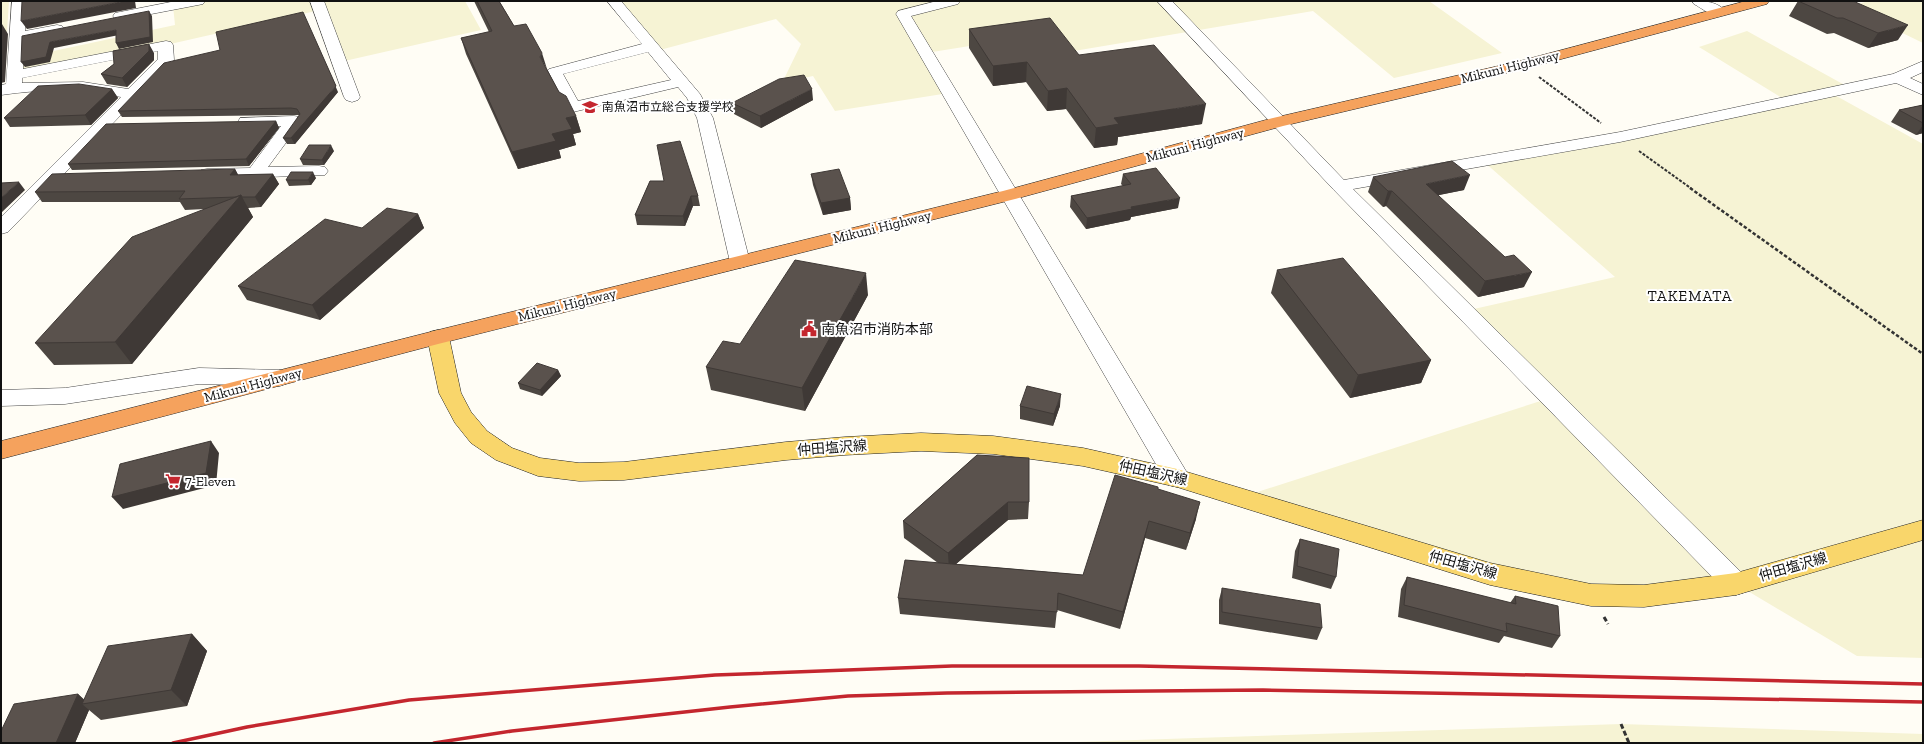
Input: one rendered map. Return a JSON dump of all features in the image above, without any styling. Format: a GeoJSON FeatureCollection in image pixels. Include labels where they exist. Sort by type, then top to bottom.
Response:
{"type":"FeatureCollection","features":[{"type":"Feature","properties":{"kind":"highway","name":"Mikuni Highway"},"geometry":{"type":"LineString","coordinates":[[1,450],[438,337],[1009,195],[1279,122],[1523,65],[1762,1]]}},
{"type":"Feature","properties":{"kind":"main road","name":"仲田塩沢線"},"geometry":{"type":"LineString","coordinates":[[438,337],[450,392],[463,417],[479,437],[504,454],[538,467],[579,472],[624,471],[786,451],[921,442],[993,445],[1083,457],[1178,478],[1490,574],[1591,595],[1644,596],[1736,584],[1923,530]]}},
{"type":"Feature","properties":{"kind":"street"},"geometry":{"type":"LineString","coordinates":[[10,85],[17,44],[19,1]]}},
{"type":"Feature","properties":{"kind":"street"},"geometry":{"type":"LineString","coordinates":[[103,20],[198,1]]}},
{"type":"Feature","properties":{"kind":"street"},"geometry":{"type":"LineString","coordinates":[[318,1],[352,97]]}},
{"type":"Feature","properties":{"kind":"street"},"geometry":{"type":"LineString","coordinates":[[614,1],[694,97],[705,118],[740,262]]}},
{"type":"Feature","properties":{"kind":"street"},"geometry":{"type":"LineString","coordinates":[[953,1],[916,5],[903,14],[1178,478]]}},
{"type":"Feature","properties":{"kind":"street"},"geometry":{"type":"LineString","coordinates":[[1164,1],[1340,186],[1736,584]]}},
{"type":"Feature","properties":{"kind":"street"},"geometry":{"type":"LineString","coordinates":[[1699,1],[1719,12]]}},
{"type":"Feature","properties":{"kind":"street"},"geometry":{"type":"LineString","coordinates":[[1,53],[17,44],[72,26]]}},
{"type":"Feature","properties":{"kind":"street"},"geometry":{"type":"LineString","coordinates":[[1,228],[52,178],[166,60],[166,45],[10,85]]}},
{"type":"Feature","properties":{"kind":"street"},"geometry":{"type":"LineString","coordinates":[[652,46],[554,72],[573,107],[681,82]]}},
{"type":"Feature","properties":{"kind":"street"},"geometry":{"type":"LineString","coordinates":[[1340,186],[1620,137],[1898,78],[1923,66]]}},
{"type":"Feature","properties":{"kind":"street"},"geometry":{"type":"LineString","coordinates":[[1898,78],[1923,90]]}},
{"type":"Feature","properties":{"kind":"street"},"geometry":{"type":"LineString","coordinates":[[10,85],[79,87],[132,94]]}},
{"type":"Feature","properties":{"kind":"street"},"geometry":{"type":"LineString","coordinates":[[231,122],[294,121],[255,173]]}},
{"type":"Feature","properties":{"kind":"street"},"geometry":{"type":"LineString","coordinates":[[104,124],[128,124]]}},
{"type":"Feature","properties":{"kind":"street"},"geometry":{"type":"LineString","coordinates":[[192,174],[319,171]]}},
{"type":"Feature","properties":{"kind":"street"},"geometry":{"type":"LineString","coordinates":[[52,178],[75,177]]}},
{"type":"Feature","properties":{"kind":"street"},"geometry":{"type":"LineString","coordinates":[[1,398],[8,399],[65,396],[199,376],[280,378]]}},
{"type":"Feature","properties":{"kind":"path"},"geometry":{"type":"LineString","coordinates":[[1523,65],[1620,137],[1923,354]]}},
{"type":"Feature","properties":{"kind":"path"},"geometry":{"type":"LineString","coordinates":[[1621,724],[1629,743]]}},
{"type":"Feature","properties":{"kind":"shaded area"},"geometry":{"type":"Polygon","coordinates":[[[1,1],[9,1],[7,32],[1,33],[1,1]]]}},
{"type":"Feature","properties":{"kind":"shaded area"},"geometry":{"type":"Polygon","coordinates":[[[198,1],[465,1],[481,30],[340,62],[320,10],[166,45],[16,75],[16,59],[175,25],[173,6],[198,1]]]}},
{"type":"Feature","properties":{"kind":"shaded area"},"geometry":{"type":"Polygon","coordinates":[[[614,1],[1429,1],[1502,53],[1394,78],[1313,11],[1074,51],[1058,32],[926,53],[949,93],[835,111],[813,76],[782,83],[801,44],[776,19],[656,51],[614,1]]]}},
{"type":"Feature","properties":{"kind":"shaded area"},"geometry":{"type":"Polygon","coordinates":[[[1868,1],[1923,1],[1923,43],[1849,7],[1868,1]]]}},
{"type":"Feature","properties":{"kind":"shaded area"},"geometry":{"type":"Polygon","coordinates":[[[1747,31],[1850,88],[1831,93],[1923,144],[1923,658],[1857,656],[1736,584],[1591,595],[1242,497],[1550,398],[1465,311],[1615,277],[1483,161],[1787,101],[1699,47],[1747,31]]]}},
{"type":"Feature","properties":{"kind":"shaded area"},"geometry":{"type":"Polygon","coordinates":[[[1621,724],[1923,734],[1923,743],[1045,743],[1621,724]]]}},
{"type":"Feature","properties":{"kind":"building"},"geometry":{"type":"Polygon","coordinates":[[[22,1],[126,1],[21,21],[22,1]]]}},
{"type":"Feature","properties":{"kind":"building"},"geometry":{"type":"Polygon","coordinates":[[[477,1],[499,1],[514,26],[526,24],[542,53],[540,57],[559,92],[566,96],[576,116],[566,118],[572,129],[552,134],[556,141],[512,152],[461,38],[492,31],[477,1]]]}},
{"type":"Feature","properties":{"kind":"building"},"geometry":{"type":"Polygon","coordinates":[[[1798,1],[1853,1],[1908,25],[1878,33],[1843,18],[1837,18],[1798,1]]]}},
{"type":"Feature","properties":{"kind":"building"},"geometry":{"type":"Polygon","coordinates":[[[149,11],[150,37],[116,43],[116,30],[50,42],[46,57],[21,62],[22,36],[149,11]]]}},
{"type":"Feature","properties":{"kind":"building"},"geometry":{"type":"Polygon","coordinates":[[[303,12],[336,86],[291,138],[283,138],[300,114],[297,109],[291,108],[118,111],[164,63],[220,50],[216,32],[303,12]]]}},
{"type":"Feature","properties":{"kind":"building"},"geometry":{"type":"Polygon","coordinates":[[[1050,18],[1079,55],[1154,45],[1206,104],[1114,118],[1119,124],[1096,128],[1067,88],[1048,91],[1027,62],[993,66],[969,29],[1050,18]]]}},
{"type":"Feature","properties":{"kind":"building"},"geometry":{"type":"Polygon","coordinates":[[[149,44],[149,51],[122,78],[101,74],[114,64],[113,51],[149,44]]]}},
{"type":"Feature","properties":{"kind":"building"},"geometry":{"type":"Polygon","coordinates":[[[804,75],[812,89],[760,116],[732,103],[779,79],[804,75]]]}},
{"type":"Feature","properties":{"kind":"building"},"geometry":{"type":"Polygon","coordinates":[[[79,84],[112,89],[85,115],[4,118],[38,86],[79,84]]]}},
{"type":"Feature","properties":{"kind":"building"},"geometry":{"type":"Polygon","coordinates":[[[1923,105],[1923,123],[1899,110],[1923,105]]]}},
{"type":"Feature","properties":{"kind":"building"},"geometry":{"type":"Polygon","coordinates":[[[276,121],[246,159],[68,164],[106,124],[276,121]]]}},
{"type":"Feature","properties":{"kind":"building"},"geometry":{"type":"Polygon","coordinates":[[[680,141],[698,196],[691,196],[683,216],[635,215],[650,181],[664,181],[657,145],[680,141]]]}},
{"type":"Feature","properties":{"kind":"building"},"geometry":{"type":"Polygon","coordinates":[[[309,145],[331,145],[322,160],[300,159],[309,145]]]}},
{"type":"Feature","properties":{"kind":"building"},"geometry":{"type":"Polygon","coordinates":[[[1452,161],[1470,175],[1426,184],[1505,257],[1514,255],[1532,272],[1485,281],[1392,191],[1388,191],[1373,177],[1452,161]]]}},
{"type":"Feature","properties":{"kind":"building"},"geometry":{"type":"Polygon","coordinates":[[[1156,168],[1180,198],[1131,207],[1132,209],[1087,218],[1071,196],[1131,184],[1123,174],[1156,168]]]}},
{"type":"Feature","properties":{"kind":"building"},"geometry":{"type":"Polygon","coordinates":[[[235,169],[230,175],[273,174],[255,197],[242,197],[241,195],[236,197],[179,199],[185,191],[35,192],[52,174],[235,169]]]}},
{"type":"Feature","properties":{"kind":"building"},"geometry":{"type":"Polygon","coordinates":[[[839,169],[850,198],[821,203],[811,174],[839,169]]]}},
{"type":"Feature","properties":{"kind":"building"},"geometry":{"type":"Polygon","coordinates":[[[291,172],[313,172],[308,180],[286,180],[291,172]]]}},
{"type":"Feature","properties":{"kind":"building"},"geometry":{"type":"Polygon","coordinates":[[[19,182],[1,198],[1,183],[19,182]]]}},
{"type":"Feature","properties":{"kind":"building"},"geometry":{"type":"Polygon","coordinates":[[[241,195],[115,342],[35,343],[132,237],[241,195]]]}},
{"type":"Feature","properties":{"kind":"building"},"geometry":{"type":"Polygon","coordinates":[[[387,208],[418,214],[312,305],[238,286],[325,219],[362,228],[387,208]]]}},
{"type":"Feature","properties":{"kind":"building"},"geometry":{"type":"Polygon","coordinates":[[[1343,258],[1431,360],[1358,375],[1277,270],[1343,258]]]}},
{"type":"Feature","properties":{"kind":"building","name":"南魚沼市消防本部"},"geometry":{"type":"Polygon","coordinates":[[[795,260],[866,273],[802,388],[706,367],[723,341],[740,344],[795,260]]]}},
{"type":"Feature","properties":{"kind":"building"},"geometry":{"type":"Polygon","coordinates":[[[537,363],[558,370],[540,390],[518,383],[537,363]]]}},
{"type":"Feature","properties":{"kind":"building"},"geometry":{"type":"Polygon","coordinates":[[[1027,386],[1061,394],[1054,414],[1020,406],[1027,386]]]}},
{"type":"Feature","properties":{"kind":"building"},"geometry":{"type":"Polygon","coordinates":[[[211,441],[206,473],[112,497],[120,464],[211,441]]]}},
{"type":"Feature","properties":{"kind":"building"},"geometry":{"type":"Polygon","coordinates":[[[977,455],[1029,458],[1029,502],[1008,502],[948,553],[903,521],[977,455]]]}},
{"type":"Feature","properties":{"kind":"building"},"geometry":{"type":"Polygon","coordinates":[[[1115,475],[1158,487],[1158,489],[1200,502],[1190,533],[1149,521],[1123,612],[1058,593],[1057,612],[898,598],[905,560],[1083,575],[1115,475]]]}},
{"type":"Feature","properties":{"kind":"building"},"geometry":{"type":"Polygon","coordinates":[[[1300,539],[1339,549],[1336,577],[1297,566],[1300,539]]]}},
{"type":"Feature","properties":{"kind":"building"},"geometry":{"type":"Polygon","coordinates":[[[1407,577],[1516,604],[1515,596],[1558,606],[1560,636],[1506,623],[1507,632],[1404,605],[1407,577]]]}},
{"type":"Feature","properties":{"kind":"building"},"geometry":{"type":"Polygon","coordinates":[[[1222,588],[1320,604],[1322,628],[1222,612],[1222,588]]]}},
{"type":"Feature","properties":{"kind":"building"},"geometry":{"type":"Polygon","coordinates":[[[192,634],[171,690],[82,704],[108,646],[192,634]]]}},
{"type":"Feature","properties":{"kind":"building"},"geometry":{"type":"Polygon","coordinates":[[[78,694],[56,743],[1,743],[1,731],[14,704],[78,694]]]}},
{"type":"Feature","properties":{"kind":"railway"},"geometry":{"type":"LineString","coordinates":[[173,743],[247,727],[409,700],[715,675],[952,666],[1139,666],[1923,684]]}},
{"type":"Feature","properties":{"kind":"railway"},"geometry":{"type":"LineString","coordinates":[[434,743],[512,731],[730,707],[848,696],[947,693],[1263,690],[1923,702]]}},
{"type":"Feature","properties":{"kind":"place","name":"南魚沼市立総合支援学校"},"geometry":{"type":"Point","coordinates":[590,107]}},
{"type":"Feature","properties":{"kind":"place","name":"南魚沼市消防本部"},"geometry":{"type":"Point","coordinates":[809,329]}},
{"type":"Feature","properties":{"kind":"place","name":"7-Eleven"},"geometry":{"type":"Point","coordinates":[173,481]}},
{"type":"Feature","properties":{"kind":"district","name":"TAKEMATA"},"geometry":{"type":"Point","coordinates":[1690,296]}}]}
